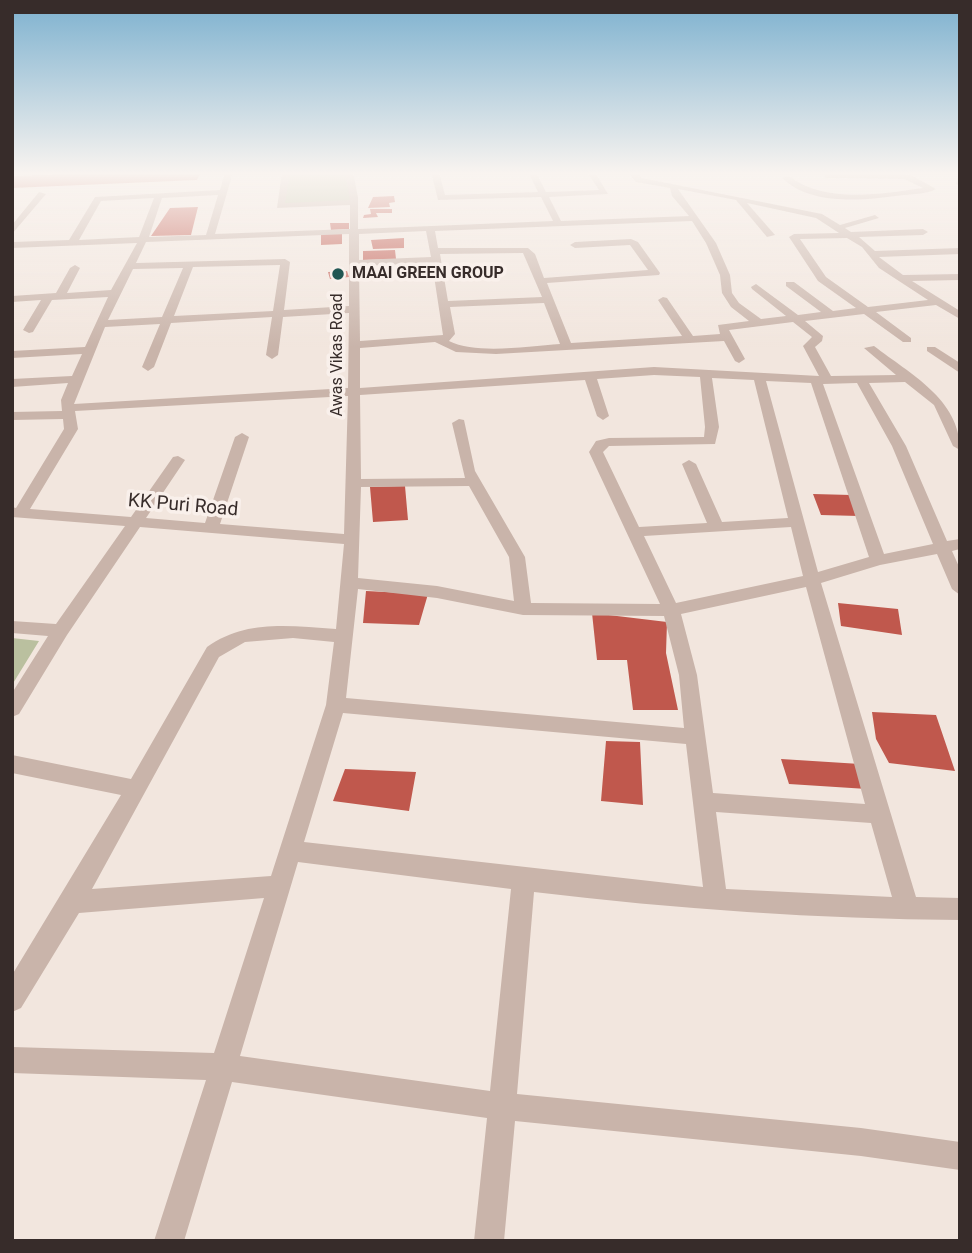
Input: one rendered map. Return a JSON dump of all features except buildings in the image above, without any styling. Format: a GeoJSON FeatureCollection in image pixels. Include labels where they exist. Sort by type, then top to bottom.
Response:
{"type":"FeatureCollection","features":[{"type":"Feature","properties":{"kind":"street"},"geometry":{"type":"LineString","coordinates":[[72,243],[79,230]]}},
{"type":"Feature","properties":{"kind":"street"},"geometry":{"type":"LineString","coordinates":[[17,512],[71,429],[67,411],[77,379],[146,230]]}},
{"type":"Feature","properties":{"kind":"street"},"geometry":{"type":"LineString","coordinates":[[210,237],[212,230]]}},
{"type":"Feature","properties":{"kind":"street"},"geometry":{"type":"LineString","coordinates":[[12,245],[362,230]]}},
{"type":"Feature","properties":{"kind":"street"},"geometry":{"type":"LineString","coordinates":[[431,230],[449,334],[440,341]]}},
{"type":"Feature","properties":{"kind":"street"},"geometry":{"type":"LineString","coordinates":[[702,230],[725,275],[727,293],[735,305],[758,322]]}},
{"type":"Feature","properties":{"kind":"street"},"geometry":{"type":"LineString","coordinates":[[766,230],[770,235]]}},
{"type":"Feature","properties":{"kind":"street"},"geometry":{"type":"LineString","coordinates":[[845,230],[874,254],[882,266],[960,316]]}},
{"type":"Feature","properties":{"kind":"street","name":"Awas Vikas Road"},"geometry":{"type":"LineString","coordinates":[[169,1241],[290,851],[321,761],[336,705],[350,583],[354,483],[355,309],[352,231]]}},
{"type":"Feature","properties":{"kind":"street"},"geometry":{"type":"LineString","coordinates":[[907,340],[821,279],[794,239],[799,235],[923,232]]}},
{"type":"Feature","properties":{"kind":"street"},"geometry":{"type":"LineString","coordinates":[[539,281],[655,273],[631,242],[575,245]]}},
{"type":"Feature","properties":{"kind":"street"},"geometry":{"type":"LineString","coordinates":[[352,263],[525,250],[567,347]]}},
{"type":"Feature","properties":{"kind":"street"},"geometry":{"type":"LineString","coordinates":[[874,254],[960,251]]}},
{"type":"Feature","properties":{"kind":"street"},"geometry":{"type":"LineString","coordinates":[[130,266],[285,262],[272,355]]}},
{"type":"Feature","properties":{"kind":"street"},"geometry":{"type":"LineString","coordinates":[[149,367],[190,264]]}},
{"type":"Feature","properties":{"kind":"street"},"geometry":{"type":"LineString","coordinates":[[29,330],[75,268]]}},
{"type":"Feature","properties":{"kind":"street"},"geometry":{"type":"LineString","coordinates":[[901,278],[960,277]]}},
{"type":"Feature","properties":{"kind":"street"},"geometry":{"type":"LineString","coordinates":[[790,284],[830,314]]}},
{"type":"Feature","properties":{"kind":"street"},"geometry":{"type":"LineString","coordinates":[[756,287],[818,338],[809,346],[822,379],[878,561]]}},
{"type":"Feature","properties":{"kind":"street"},"geometry":{"type":"LineString","coordinates":[[12,299],[115,293]]}},
{"type":"Feature","properties":{"kind":"street"},"geometry":{"type":"LineString","coordinates":[[442,304],[546,300]]}},
{"type":"Feature","properties":{"kind":"street"},"geometry":{"type":"LineString","coordinates":[[663,300],[690,340]]}},
{"type":"Feature","properties":{"kind":"street"},"geometry":{"type":"LineString","coordinates":[[739,359],[722,327],[938,302]]}},
{"type":"Feature","properties":{"kind":"street"},"geometry":{"type":"LineString","coordinates":[[102,324],[355,309]]}},
{"type":"Feature","properties":{"kind":"street"},"geometry":{"type":"LineString","coordinates":[[354,345],[440,341],[465,350],[727,337]]}},
{"type":"Feature","properties":{"kind":"street"},"geometry":{"type":"LineString","coordinates":[[870,348],[960,418]]}},
{"type":"Feature","properties":{"kind":"street"},"geometry":{"type":"LineString","coordinates":[[931,349],[960,369]]}},
{"type":"Feature","properties":{"kind":"street"},"geometry":{"type":"LineString","coordinates":[[12,355],[90,350]]}},
{"type":"Feature","properties":{"kind":"street"},"geometry":{"type":"LineString","coordinates":[[12,416],[590,375],[705,372],[822,379],[908,379]]}},
{"type":"Feature","properties":{"kind":"street"},"geometry":{"type":"LineString","coordinates":[[705,372],[712,427],[710,440],[645,439],[609,442],[597,447],[607,478],[671,610],[688,675],[716,898]]}},
{"type":"Feature","properties":{"kind":"street"},"geometry":{"type":"LineString","coordinates":[[590,375],[603,416]]}},
{"type":"Feature","properties":{"kind":"street"},"geometry":{"type":"LineString","coordinates":[[759,376],[812,580],[908,910]]}},
{"type":"Feature","properties":{"kind":"street"},"geometry":{"type":"LineString","coordinates":[[12,383],[77,379]]}},
{"type":"Feature","properties":{"kind":"street"},"geometry":{"type":"LineString","coordinates":[[861,379],[895,437],[960,589]]}},
{"type":"Feature","properties":{"kind":"street"},"geometry":{"type":"LineString","coordinates":[[939,403],[960,446]]}},
{"type":"Feature","properties":{"kind":"street"},"geometry":{"type":"LineString","coordinates":[[459,423],[468,471],[517,557],[523,609]]}},
{"type":"Feature","properties":{"kind":"street"},"geometry":{"type":"LineString","coordinates":[[211,528],[242,437]]}},
{"type":"Feature","properties":{"kind":"street"},"geometry":{"type":"LineString","coordinates":[[12,709],[61,631],[178,460]]}},
{"type":"Feature","properties":{"kind":"street"},"geometry":{"type":"LineString","coordinates":[[689,464],[717,527]]}},
{"type":"Feature","properties":{"kind":"street"},"geometry":{"type":"LineString","coordinates":[[354,483],[474,482]]}},
{"type":"Feature","properties":{"kind":"street","name":"KK Puri Road"},"geometry":{"type":"LineString","coordinates":[[17,512],[351,540]]}},
{"type":"Feature","properties":{"kind":"street"},"geometry":{"type":"LineString","coordinates":[[633,532],[798,522]]}},
{"type":"Feature","properties":{"kind":"street"},"geometry":{"type":"LineString","coordinates":[[350,583],[437,592],[523,609],[671,610],[812,580],[878,561],[960,544]]}},
{"type":"Feature","properties":{"kind":"street"},"geometry":{"type":"LineString","coordinates":[[12,627],[61,631]]}},
{"type":"Feature","properties":{"kind":"street"},"geometry":{"type":"LineString","coordinates":[[12,999],[72,902],[213,652],[224,641],[256,633],[344,636]]}},
{"type":"Feature","properties":{"kind":"street"},"geometry":{"type":"LineString","coordinates":[[336,705],[695,737]]}},
{"type":"Feature","properties":{"kind":"street"},"geometry":{"type":"LineString","coordinates":[[12,764],[137,789]]}},
{"type":"Feature","properties":{"kind":"street"},"geometry":{"type":"LineString","coordinates":[[704,802],[879,814]]}},
{"type":"Feature","properties":{"kind":"street"},"geometry":{"type":"LineString","coordinates":[[290,851],[524,879],[716,898],[908,910],[960,909]]}},
{"type":"Feature","properties":{"kind":"street"},"geometry":{"type":"LineString","coordinates":[[489,1241],[524,879]]}},
{"type":"Feature","properties":{"kind":"street"},"geometry":{"type":"LineString","coordinates":[[72,902],[280,887]]}},
{"type":"Feature","properties":{"kind":"street"},"geometry":{"type":"LineString","coordinates":[[12,1060],[224,1067],[500,1106],[862,1142],[960,1156]]}},
{"type":"Feature","properties":{"kind":"green space"},"geometry":{"type":"Polygon","coordinates":[[[12,638],[39,641],[12,685],[12,638]]]}},
{"type":"Feature","properties":{"kind":"place","name":"MAAI GREEN GROUP"},"geometry":{"type":"Point","coordinates":[338,274]}}]}
